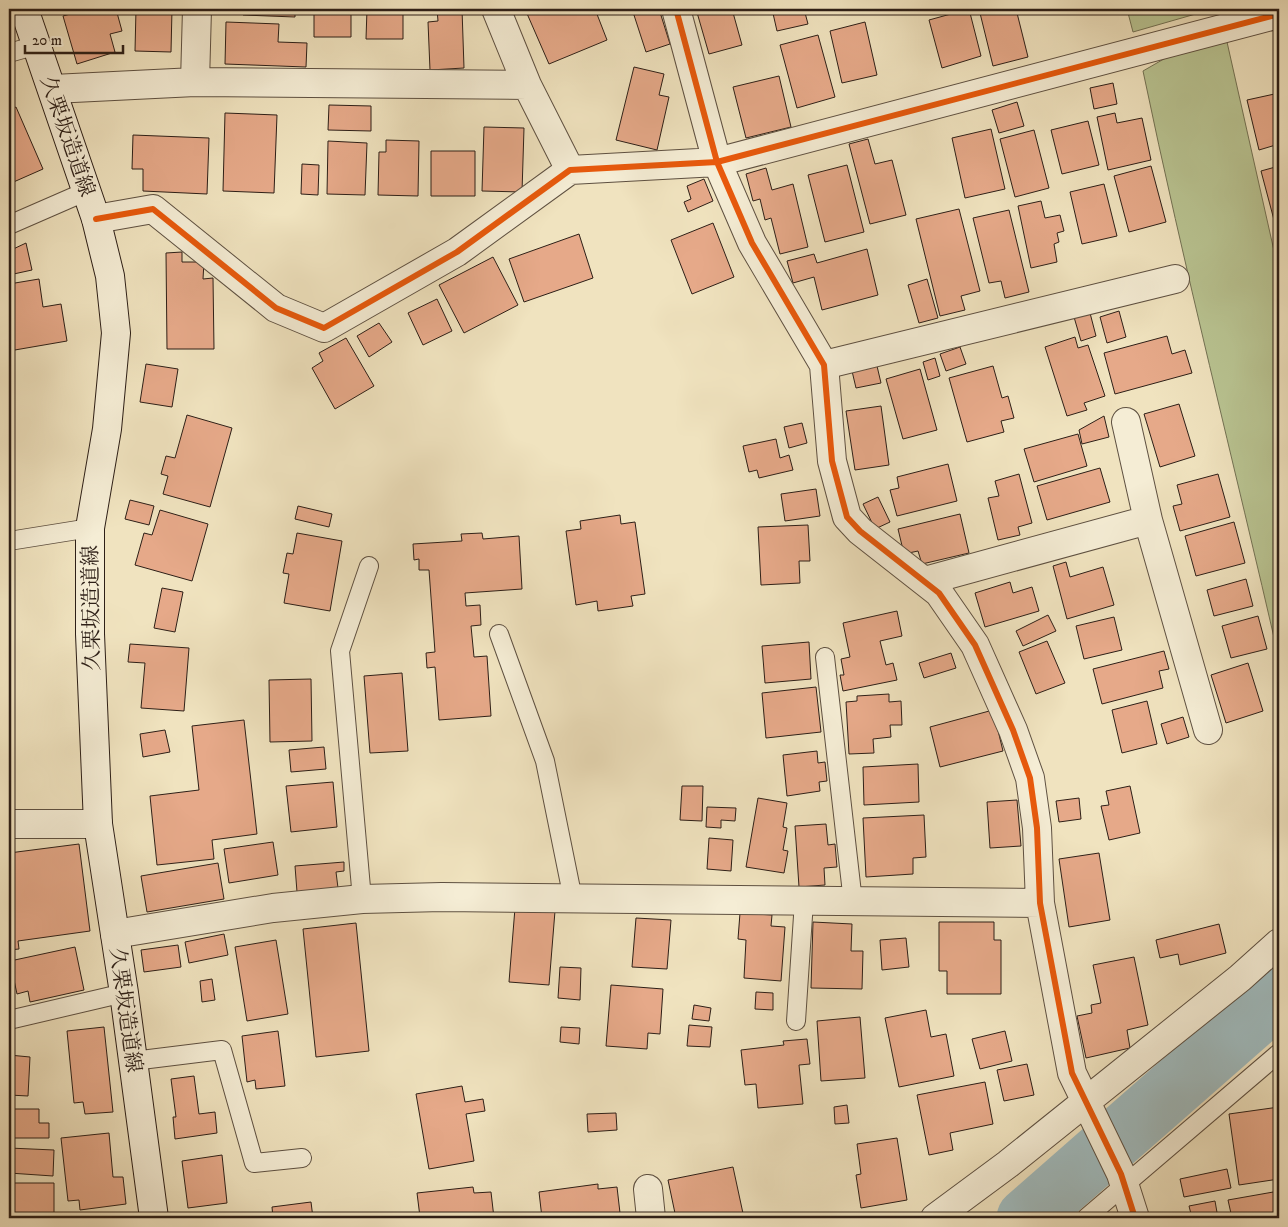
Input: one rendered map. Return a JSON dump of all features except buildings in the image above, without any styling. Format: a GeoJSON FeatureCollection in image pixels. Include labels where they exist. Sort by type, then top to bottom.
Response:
{"type":"FeatureCollection","features":[{"type":"Feature","properties":{"kind":"street","name":"久栗坂造道線"},"geometry":{"type":"LineString","coordinates":[[24,9],[87,191],[110,276],[116,333],[107,429],[90,528],[90,634],[98,824],[124,993],[154,1218]]}},
{"type":"Feature","properties":{"kind":"street"},"geometry":{"type":"LineString","coordinates":[[195,82],[197,9]]}},
{"type":"Feature","properties":{"kind":"street"},"geometry":{"type":"LineString","coordinates":[[496,9],[526,85],[570,170]]}},
{"type":"Feature","properties":{"kind":"street"},"geometry":{"type":"LineString","coordinates":[[676,9],[717,162],[752,243],[824,365],[832,461],[847,517],[860,531],[939,592],[975,645],[1013,730],[1030,778],[1037,828],[1040,903],[1072,1073],[1123,1180],[1135,1218]]}},
{"type":"Feature","properties":{"kind":"street"},"geometry":{"type":"LineString","coordinates":[[96,219],[153,209],[276,308],[324,328],[457,252],[570,170],[717,162],[1279,14]]}},
{"type":"Feature","properties":{"kind":"street"},"geometry":{"type":"LineString","coordinates":[[53,89],[195,82],[526,85]]}},
{"type":"Feature","properties":{"kind":"street"},"geometry":{"type":"LineString","coordinates":[[824,365],[1175,279]]}},
{"type":"Feature","properties":{"kind":"street"},"geometry":{"type":"LineString","coordinates":[[1126,422],[1148,520],[1208,730]]}},
{"type":"Feature","properties":{"kind":"street"},"geometry":{"type":"LineString","coordinates":[[925,581],[1148,520]]}},
{"type":"Feature","properties":{"kind":"street"},"geometry":{"type":"LineString","coordinates":[[9,824],[98,824]]}},
{"type":"Feature","properties":{"kind":"street"},"geometry":{"type":"LineString","coordinates":[[115,934],[272,908],[362,899],[442,897],[1040,903]]}},
{"type":"Feature","properties":{"kind":"street"},"geometry":{"type":"LineString","coordinates":[[935,1218],[1086,1105],[1240,978],[1279,943]]}},
{"type":"Feature","properties":{"kind":"street"},"geometry":{"type":"LineString","coordinates":[[648,1190],[650,1218]]}},
{"type":"Feature","properties":{"kind":"lane"},"geometry":{"type":"LineString","coordinates":[[9,52],[37,45]]}},
{"type":"Feature","properties":{"kind":"lane"},"geometry":{"type":"LineString","coordinates":[[9,225],[87,191]]}},
{"type":"Feature","properties":{"kind":"lane"},"geometry":{"type":"LineString","coordinates":[[9,541],[90,528]]}},
{"type":"Feature","properties":{"kind":"lane"},"geometry":{"type":"LineString","coordinates":[[362,899],[340,651],[369,566]]}},
{"type":"Feature","properties":{"kind":"lane"},"geometry":{"type":"LineString","coordinates":[[499,634],[545,760],[573,898]]}},
{"type":"Feature","properties":{"kind":"lane"},"geometry":{"type":"LineString","coordinates":[[825,657],[853,902]]}},
{"type":"Feature","properties":{"kind":"lane"},"geometry":{"type":"LineString","coordinates":[[796,1021],[804,901]]}},
{"type":"Feature","properties":{"kind":"lane"},"geometry":{"type":"LineString","coordinates":[[9,1020],[124,993]]}},
{"type":"Feature","properties":{"kind":"lane"},"geometry":{"type":"LineString","coordinates":[[133,1061],[222,1050],[254,1163],[302,1158]]}},
{"type":"Feature","properties":{"kind":"lane"},"geometry":{"type":"LineString","coordinates":[[1086,1218],[1123,1180],[1279,1053]]}},
{"type":"Feature","properties":{"kind":"green space"},"geometry":{"type":"Polygon","coordinates":[[[1127,9],[1213,9],[1133,32],[1127,9]]]}},
{"type":"Feature","properties":{"kind":"green space"},"geometry":{"type":"Polygon","coordinates":[[[1227,42],[1279,273],[1279,659],[1192,292],[1143,71],[1169,56],[1227,42]]]}},
{"type":"Feature","properties":{"kind":"waterway"},"geometry":{"type":"LineString","coordinates":[[1026,1218],[1279,996]]}},
{"type":"Feature","properties":{"kind":"cycle path"},"geometry":{"type":"LineString","coordinates":[[676,9],[717,162],[752,243],[824,365],[832,461],[847,517],[860,531],[939,593],[975,645],[1013,730],[1030,778],[1037,828],[1040,903],[1072,1073],[1121,1174],[1135,1218]]}},
{"type":"Feature","properties":{"kind":"cycle path"},"geometry":{"type":"LineString","coordinates":[[96,219],[153,209],[276,308],[324,328],[457,252],[570,170],[717,162],[1279,14]]}}]}
